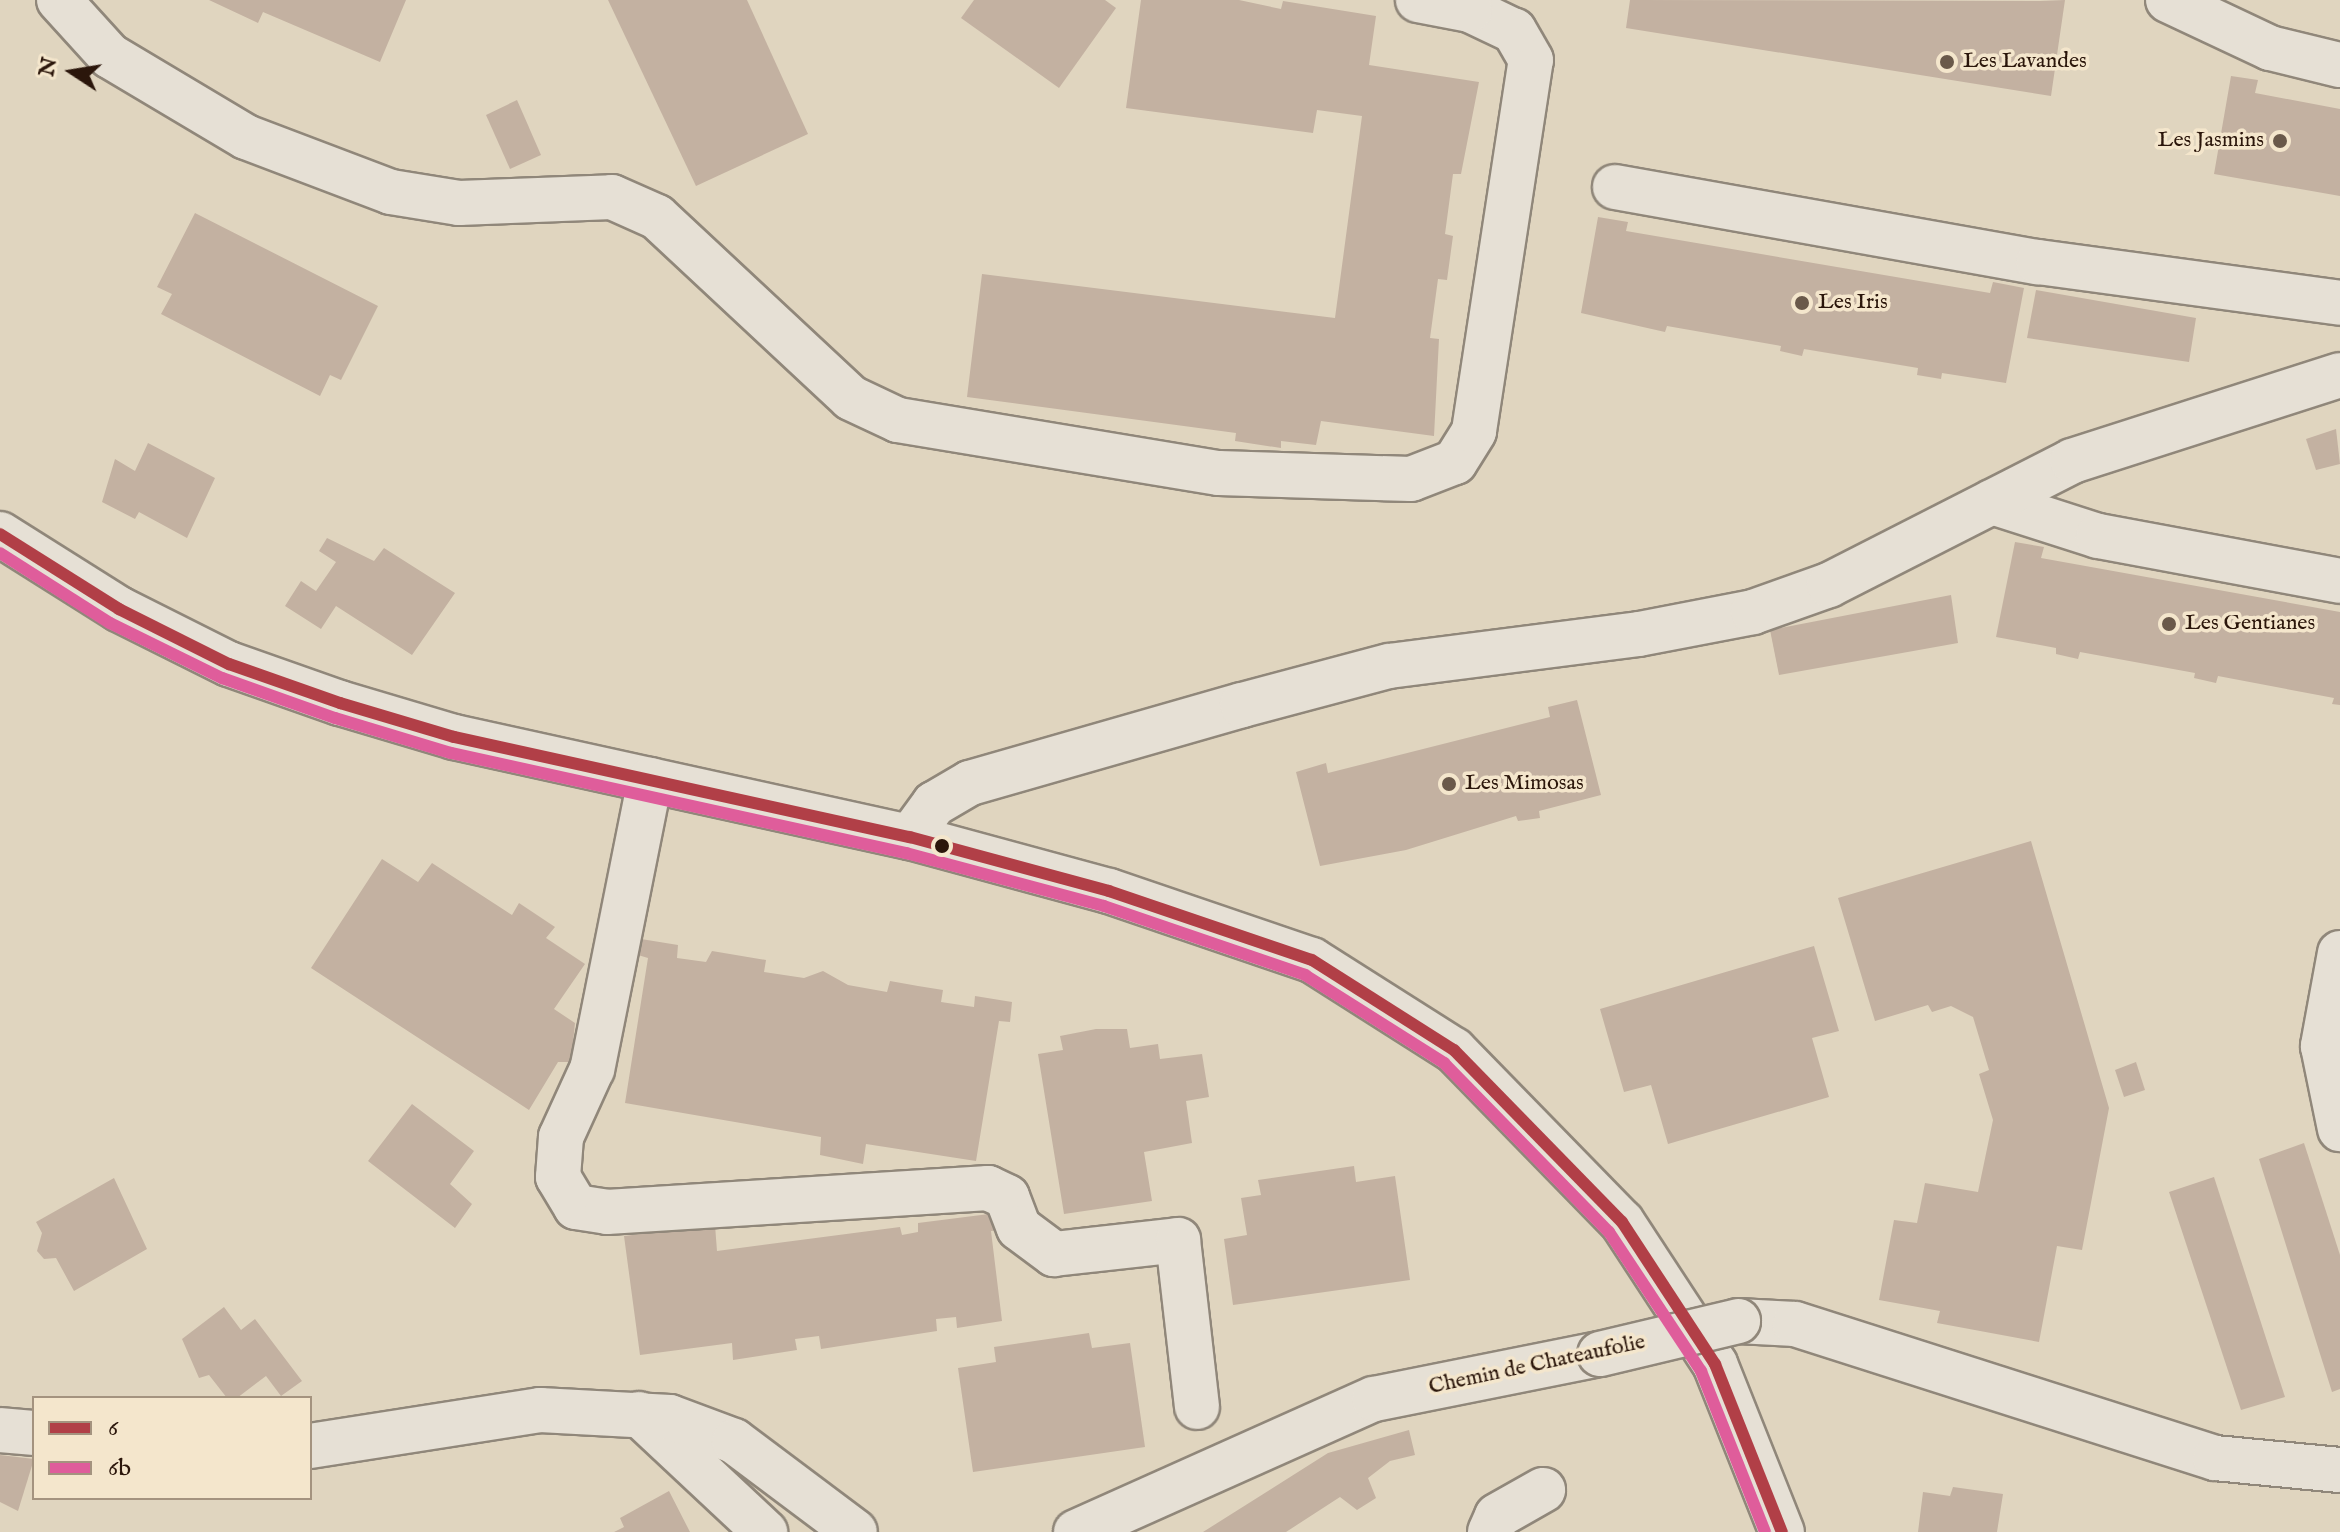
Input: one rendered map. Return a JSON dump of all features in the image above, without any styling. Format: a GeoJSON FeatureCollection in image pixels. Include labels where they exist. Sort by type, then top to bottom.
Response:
{"type":"FeatureCollection","features":[{"type":"Feature","properties":{"kind":"street"},"geometry":{"type":"LineString","coordinates":[[59,0],[110,56],[246,137],[391,192],[459,203],[612,197],[657,217],[851,398],[898,420],[1219,473],[1411,479],[1455,462],[1474,431],[1531,60],[1514,31],[1470,10],[1418,0]]}},
{"type":"Feature","properties":{"kind":"street"},"geometry":{"type":"LineString","coordinates":[[2168,0],[2270,48],[2340,65]]}},
{"type":"Feature","properties":{"kind":"street"},"geometry":{"type":"LineString","coordinates":[[1615,187],[2038,262],[2340,303]]}},
{"type":"Feature","properties":{"kind":"street"},"geometry":{"type":"LineString","coordinates":[[910,837],[934,804],[970,783],[1025,764],[1389,666],[1639,634],[1753,612],[1829,585],[2072,461],[2340,375]]}},
{"type":"Feature","properties":{"kind":"street"},"geometry":{"type":"LineString","coordinates":[[1992,502],[2098,536],[2340,581]]}},
{"type":"Feature","properties":{"kind":"street"},"geometry":{"type":"LineString","coordinates":[[0,534],[119,609],[229,664],[454,737],[910,837],[1109,891],[1312,960],[1454,1050],[1622,1222],[1715,1364],[1782,1532]]}},
{"type":"Feature","properties":{"kind":"street"},"geometry":{"type":"LineString","coordinates":[[650,780],[592,1069],[561,1137],[558,1177],[576,1207],[607,1212],[988,1188],[1007,1197],[1019,1228],[1054,1254],[1178,1240],[1197,1407]]}},
{"type":"Feature","properties":{"kind":"street"},"geometry":{"type":"LineString","coordinates":[[2340,953],[2323,1046],[2340,1129]]}},
{"type":"Feature","properties":{"kind":"street","name":"Chemin de Chateaufolie"},"geometry":{"type":"LineString","coordinates":[[1076,1532],[1374,1399],[1600,1354],[1738,1321],[1795,1324],[2215,1458],[2340,1470]]}},
{"type":"Feature","properties":{"kind":"street"},"geometry":{"type":"LineString","coordinates":[[312,1446],[540,1410],[637,1412],[670,1417],[734,1441],[855,1532]]}},
{"type":"Feature","properties":{"kind":"street"},"geometry":{"type":"LineString","coordinates":[[637,1412],[765,1532]]}},
{"type":"Feature","properties":{"kind":"street"},"geometry":{"type":"LineString","coordinates":[[0,1430],[32,1433]]}},
{"type":"Feature","properties":{"kind":"street"},"geometry":{"type":"LineString","coordinates":[[1490,1532],[1497,1516],[1543,1490]]}},
{"type":"Feature","properties":{"kind":"building"},"geometry":{"type":"Polygon","coordinates":[[[209,0],[406,0],[380,62],[263,12],[258,23],[209,0]]]}},
{"type":"Feature","properties":{"kind":"building"},"geometry":{"type":"Polygon","coordinates":[[[608,0],[747,0],[808,134],[696,186],[608,0]]]}},
{"type":"Feature","properties":{"kind":"building"},"geometry":{"type":"Polygon","coordinates":[[[974,0],[1105,0],[1116,8],[1059,88],[961,18],[974,0]]]}},
{"type":"Feature","properties":{"kind":"building"},"geometry":{"type":"Polygon","coordinates":[[[1141,0],[1239,0],[1281,9],[1283,1],[1376,16],[1369,65],[1479,82],[1461,174],[1453,174],[1445,234],[1453,236],[1447,280],[1438,279],[1430,338],[1439,339],[1434,436],[1321,421],[1316,445],[1281,441],[1281,448],[1235,441],[1236,433],[967,397],[982,274],[1335,318],[1362,116],[1317,110],[1313,133],[1126,108],[1141,0]]]}},
{"type":"Feature","properties":{"kind":"building","name":"Les Lavandes"},"geometry":{"type":"Polygon","coordinates":[[[1630,0],[2065,0],[2051,96],[1626,28],[1630,0]]]}},
{"type":"Feature","properties":{"kind":"building","name":"Les Jasmins"},"geometry":{"type":"Polygon","coordinates":[[[2231,76],[2258,80],[2255,93],[2340,109],[2340,196],[2214,174],[2231,76]]]}},
{"type":"Feature","properties":{"kind":"building"},"geometry":{"type":"Polygon","coordinates":[[[517,100],[541,155],[510,169],[486,115],[517,100]]]}},
{"type":"Feature","properties":{"kind":"building"},"geometry":{"type":"Polygon","coordinates":[[[195,213],[378,306],[341,380],[330,375],[320,396],[161,314],[172,294],[157,287],[195,213]]]}},
{"type":"Feature","properties":{"kind":"building","name":"Les Iris"},"geometry":{"type":"Polygon","coordinates":[[[1598,217],[1628,222],[1626,231],[1990,293],[1993,282],[2024,288],[2006,383],[1942,373],[1941,379],[1917,375],[1918,368],[1804,349],[1802,356],[1780,351],[1781,346],[1667,326],[1665,332],[1581,313],[1598,217]]]}},
{"type":"Feature","properties":{"kind":"building"},"geometry":{"type":"Polygon","coordinates":[[[2036,290],[2196,318],[2189,362],[2027,338],[2036,290]]]}},
{"type":"Feature","properties":{"kind":"building"},"geometry":{"type":"Polygon","coordinates":[[[2336,429],[2340,464],[2316,470],[2306,439],[2336,429]]]}},
{"type":"Feature","properties":{"kind":"building"},"geometry":{"type":"Polygon","coordinates":[[[148,443],[215,478],[187,538],[139,512],[135,519],[102,502],[115,459],[135,471],[148,443]]]}},
{"type":"Feature","properties":{"kind":"building"},"geometry":{"type":"Polygon","coordinates":[[[327,538],[374,561],[384,548],[455,593],[412,655],[336,606],[321,629],[285,606],[301,581],[316,591],[336,562],[319,551],[327,538]]]}},
{"type":"Feature","properties":{"kind":"building","name":"Les Gentianes"},"geometry":{"type":"Polygon","coordinates":[[[2015,542],[2044,547],[2041,558],[2340,612],[2340,705],[2332,704],[2334,698],[2218,676],[2216,683],[2194,678],[2195,673],[2080,652],[2078,659],[2056,654],[2056,648],[1996,637],[2015,542]]]}},
{"type":"Feature","properties":{"kind":"building"},"geometry":{"type":"Polygon","coordinates":[[[1951,595],[1958,643],[1779,675],[1770,630],[1951,595]]]}},
{"type":"Feature","properties":{"kind":"building","name":"Les Mimosas"},"geometry":{"type":"Polygon","coordinates":[[[1577,700],[1601,795],[1539,811],[1540,818],[1518,821],[1516,816],[1406,850],[1320,866],[1296,772],[1326,763],[1328,773],[1550,717],[1548,707],[1577,700]]]}},
{"type":"Feature","properties":{"kind":"building"},"geometry":{"type":"Polygon","coordinates":[[[2031,841],[2109,1108],[2082,1250],[2057,1246],[2039,1342],[1937,1323],[1940,1311],[1879,1300],[1894,1220],[1917,1223],[1925,1183],[1978,1192],[1993,1120],[1979,1074],[1989,1070],[1973,1017],[1951,1006],[1932,1012],[1928,1005],[1875,1021],[1838,898],[2031,841]]]}},
{"type":"Feature","properties":{"kind":"building"},"geometry":{"type":"Polygon","coordinates":[[[382,859],[418,882],[432,863],[512,915],[519,903],[555,927],[546,938],[585,964],[554,1009],[575,1023],[571,1062],[558,1062],[529,1110],[311,968],[382,859]]]}},
{"type":"Feature","properties":{"kind":"building"},"geometry":{"type":"Polygon","coordinates":[[[641,939],[678,945],[677,958],[706,962],[712,951],[766,960],[764,972],[804,978],[823,971],[848,985],[887,992],[890,981],[943,990],[941,1002],[974,1007],[975,996],[1012,1002],[1010,1022],[999,1021],[976,1161],[866,1144],[863,1164],[820,1155],[821,1137],[625,1103],[648,958],[638,955],[641,939]]]}},
{"type":"Feature","properties":{"kind":"building"},"geometry":{"type":"Polygon","coordinates":[[[1814,946],[1839,1031],[1812,1038],[1829,1097],[1668,1144],[1651,1085],[1624,1092],[1600,1009],[1814,946]]]}},
{"type":"Feature","properties":{"kind":"building"},"geometry":{"type":"Polygon","coordinates":[[[1096,1029],[1127,1029],[1130,1048],[1158,1044],[1160,1059],[1202,1054],[1209,1097],[1186,1101],[1192,1143],[1144,1152],[1152,1201],[1064,1214],[1038,1054],[1063,1050],[1060,1036],[1096,1029]]]}},
{"type":"Feature","properties":{"kind":"building"},"geometry":{"type":"Polygon","coordinates":[[[2136,1062],[2145,1090],[2124,1097],[2115,1070],[2136,1062]]]}},
{"type":"Feature","properties":{"kind":"building"},"geometry":{"type":"Polygon","coordinates":[[[412,1104],[474,1151],[450,1184],[472,1204],[455,1228],[368,1161],[412,1104]]]}},
{"type":"Feature","properties":{"kind":"building"},"geometry":{"type":"Polygon","coordinates":[[[2304,1143],[2340,1255],[2340,1389],[2332,1392],[2259,1159],[2304,1143]]]}},
{"type":"Feature","properties":{"kind":"building"},"geometry":{"type":"Polygon","coordinates":[[[1354,1166],[1356,1182],[1395,1176],[1410,1280],[1233,1305],[1224,1239],[1247,1235],[1241,1198],[1261,1195],[1258,1180],[1354,1166]]]}},
{"type":"Feature","properties":{"kind":"building"},"geometry":{"type":"Polygon","coordinates":[[[2214,1177],[2285,1397],[2241,1410],[2169,1192],[2214,1177]]]}},
{"type":"Feature","properties":{"kind":"building"},"geometry":{"type":"Polygon","coordinates":[[[114,1178],[147,1249],[74,1291],[56,1258],[44,1259],[37,1251],[42,1233],[36,1222],[114,1178]]]}},
{"type":"Feature","properties":{"kind":"building"},"geometry":{"type":"Polygon","coordinates":[[[997,1213],[999,1230],[991,1231],[1002,1321],[957,1328],[956,1317],[936,1319],[937,1331],[821,1349],[819,1336],[795,1339],[797,1350],[733,1360],[732,1343],[640,1355],[624,1236],[715,1225],[717,1251],[900,1227],[902,1235],[918,1232],[918,1223],[997,1213]]]}},
{"type":"Feature","properties":{"kind":"building"},"geometry":{"type":"Polygon","coordinates":[[[224,1307],[241,1330],[255,1319],[302,1381],[281,1396],[266,1376],[240,1396],[225,1396],[209,1375],[199,1378],[182,1339],[224,1307]]]}},
{"type":"Feature","properties":{"kind":"building"},"geometry":{"type":"Polygon","coordinates":[[[1089,1333],[1092,1348],[1130,1343],[1145,1447],[973,1472],[958,1368],[996,1362],[994,1347],[1089,1333]]]}},
{"type":"Feature","properties":{"kind":"building"},"geometry":{"type":"Polygon","coordinates":[[[1409,1430],[1415,1455],[1390,1461],[1368,1478],[1376,1498],[1357,1510],[1340,1497],[1286,1532],[1203,1532],[1328,1453],[1409,1430]]]}},
{"type":"Feature","properties":{"kind":"building"},"geometry":{"type":"Polygon","coordinates":[[[0,1455],[32,1459],[18,1511],[0,1502],[0,1455]]]}},
{"type":"Feature","properties":{"kind":"building"},"geometry":{"type":"Polygon","coordinates":[[[1953,1487],[2003,1494],[1997,1532],[1918,1532],[1923,1492],[1950,1496],[1953,1487]]]}},
{"type":"Feature","properties":{"kind":"building"},"geometry":{"type":"Polygon","coordinates":[[[669,1491],[690,1532],[614,1532],[624,1527],[620,1518],[669,1491]]]}},
{"type":"Feature","properties":{"kind":"transit line","name":"6"},"geometry":{"type":"LineString","coordinates":[[0,534],[119,609],[229,664],[340,703],[454,737],[910,837],[1109,891],[1312,960],[1454,1050],[1622,1222],[1715,1364],[1782,1532]]}},
{"type":"Feature","properties":{"kind":"transit line","name":"6b"},"geometry":{"type":"LineString","coordinates":[[0,553],[110,623],[222,678],[335,718],[451,753],[906,853],[1104,906],[1305,975],[1444,1063],[1609,1232],[1701,1371],[1765,1532]]}},
{"type":"Feature","properties":{"kind":"place","name":"Les Lavandes"},"geometry":{"type":"Point","coordinates":[1947,62]}},
{"type":"Feature","properties":{"kind":"place","name":"Les Jasmins"},"geometry":{"type":"Point","coordinates":[2280,141]}},
{"type":"Feature","properties":{"kind":"place","name":"Les Iris"},"geometry":{"type":"Point","coordinates":[1802,303]}},
{"type":"Feature","properties":{"kind":"place","name":"Les Gentianes"},"geometry":{"type":"Point","coordinates":[2169,624]}},
{"type":"Feature","properties":{"kind":"place","name":"Les Mimosas"},"geometry":{"type":"Point","coordinates":[1449,784]}}]}
